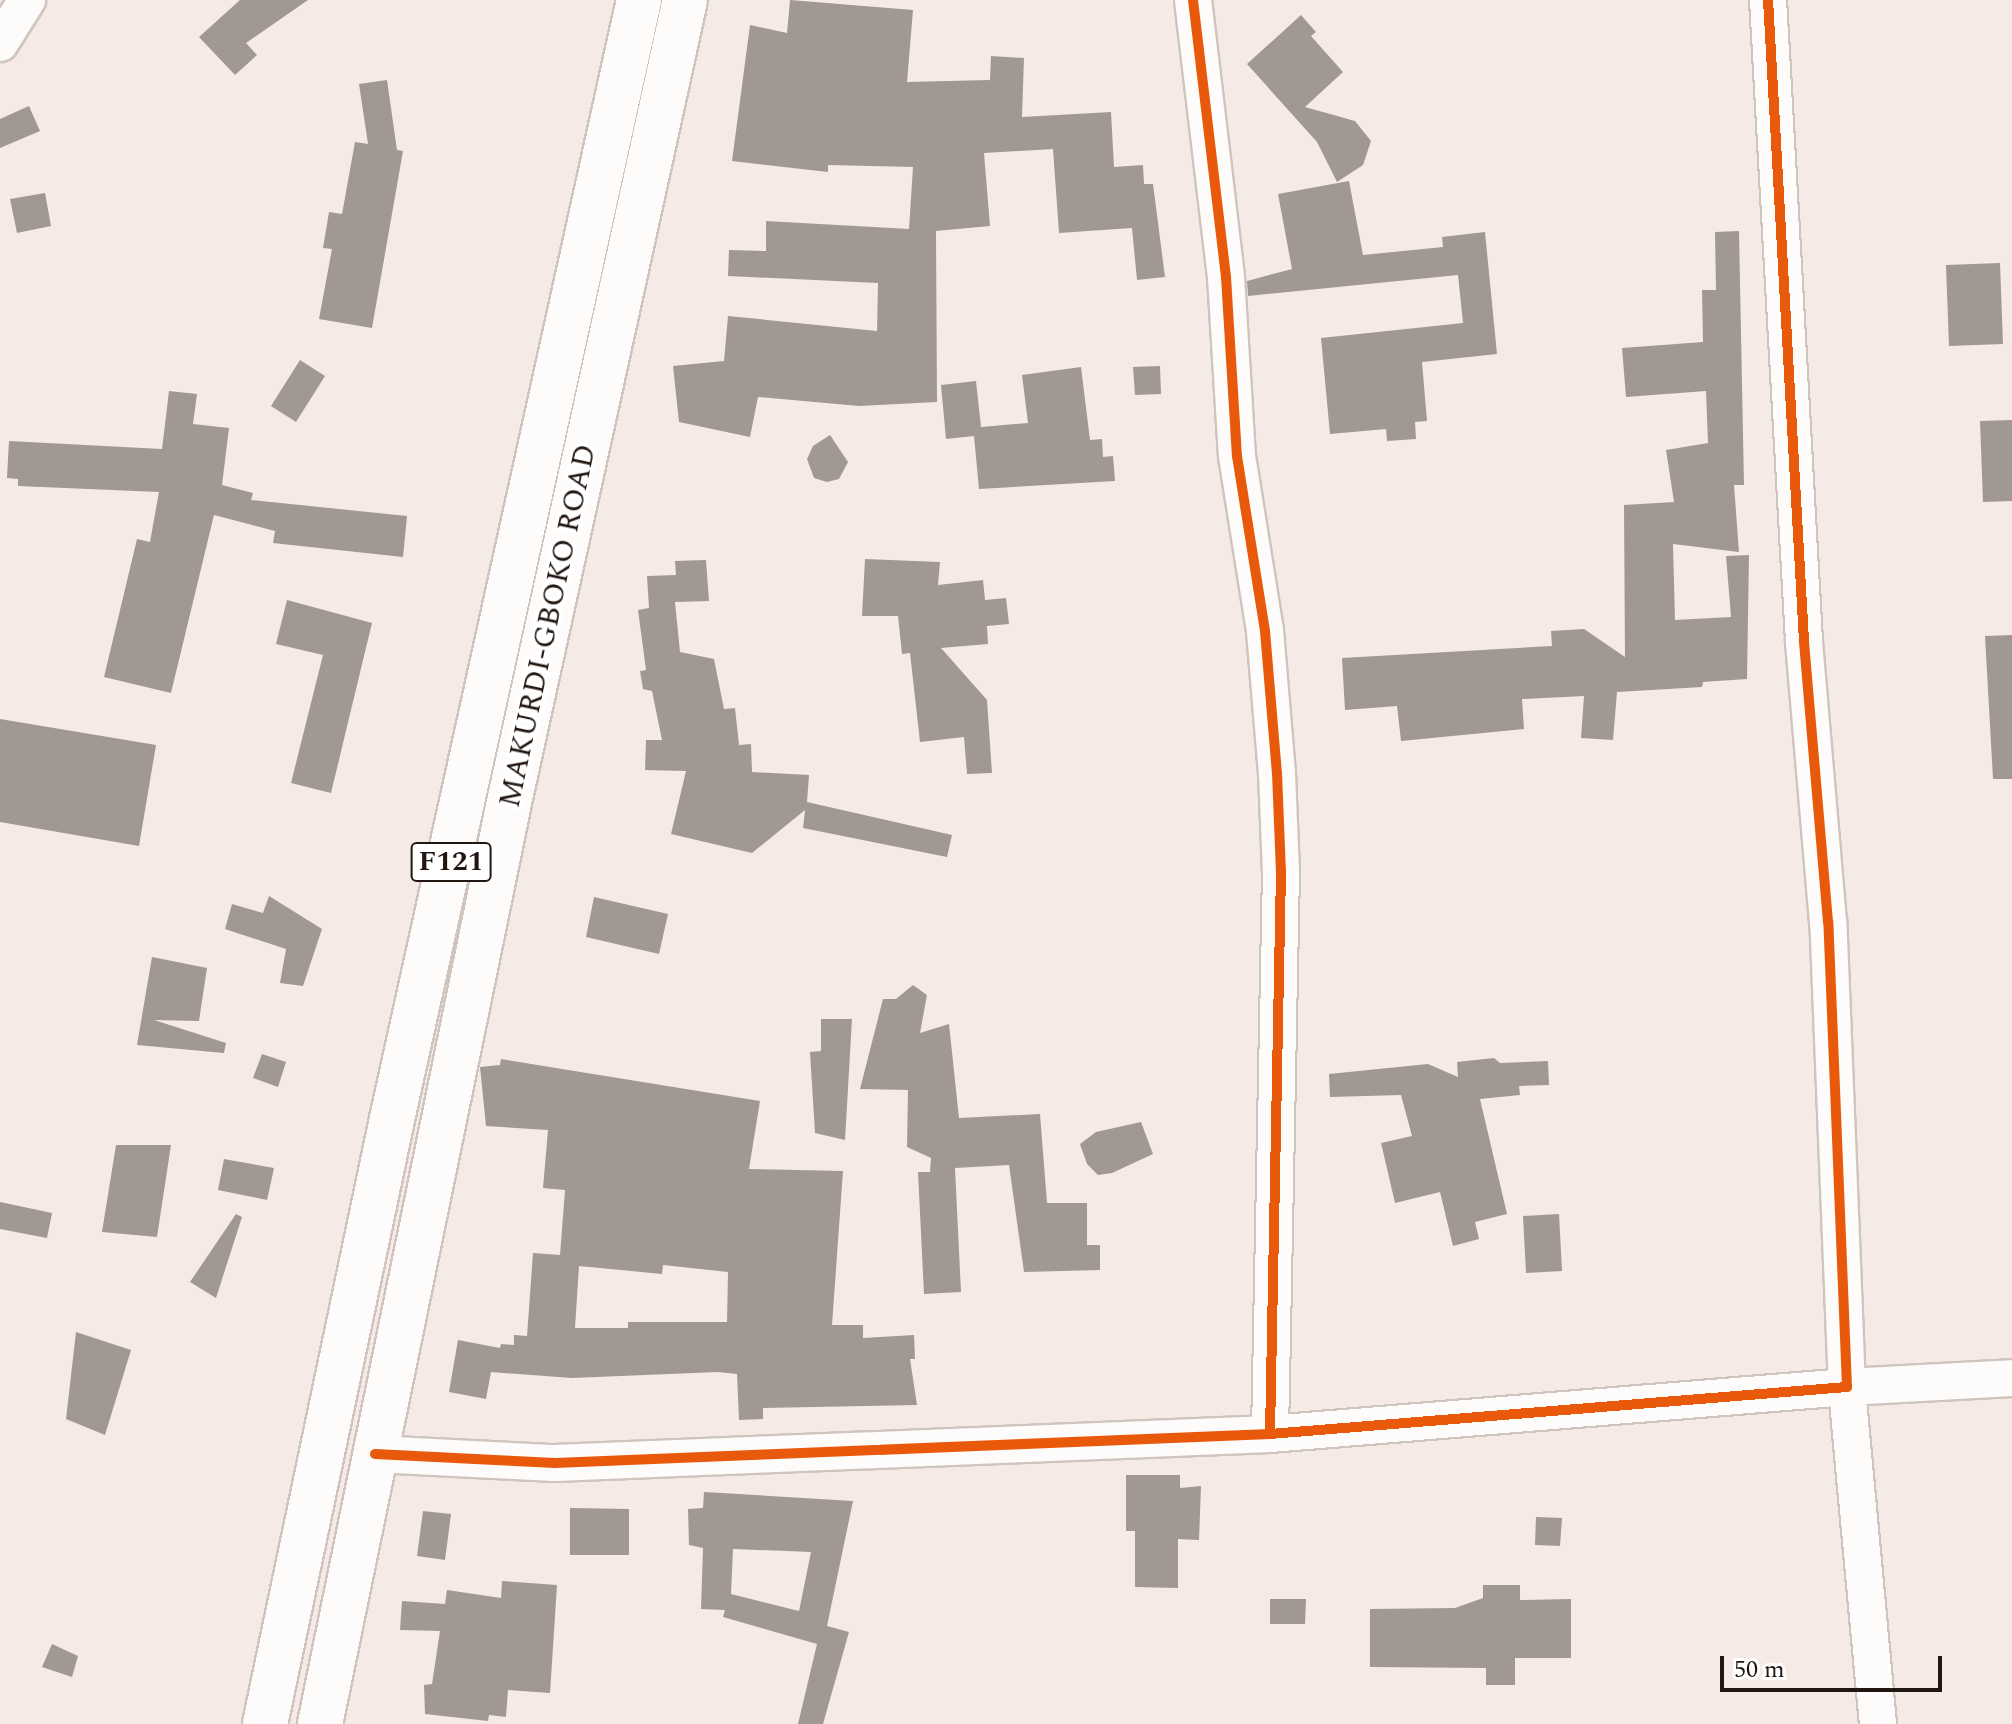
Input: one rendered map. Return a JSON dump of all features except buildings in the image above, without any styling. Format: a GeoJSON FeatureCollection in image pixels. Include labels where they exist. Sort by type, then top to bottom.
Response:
{"type":"FeatureCollection","features":[{"type":"Feature","properties":{"kind":"main road","name":"F121"},"geometry":{"type":"LineString","coordinates":[[265,1724],[639,0]]}},
{"type":"Feature","properties":{"kind":"main road","name":"MAKURDI-GBOKO ROAD"},"geometry":{"type":"LineString","coordinates":[[320,1724],[508,807],[685,0]]}},
{"type":"Feature","properties":{"kind":"street"},"geometry":{"type":"LineString","coordinates":[[0,43],[27,0]]}},
{"type":"Feature","properties":{"kind":"street"},"geometry":{"type":"LineString","coordinates":[[1193,0],[1226,277],[1237,456],[1265,631],[1277,773],[1281,871],[1270,1434]]}},
{"type":"Feature","properties":{"kind":"street"},"geometry":{"type":"LineString","coordinates":[[1768,0],[1804,641],[1828,922],[1847,1387],[1878,1724]]}},
{"type":"Feature","properties":{"kind":"street"},"geometry":{"type":"LineString","coordinates":[[375,1454],[555,1463],[1270,1434],[1847,1387],[2012,1378]]}},
{"type":"Feature","properties":{"kind":"cycle path"},"geometry":{"type":"LineString","coordinates":[[1193,0],[1226,277],[1237,456],[1265,631],[1277,773],[1281,871],[1270,1434]]}},
{"type":"Feature","properties":{"kind":"cycle path"},"geometry":{"type":"LineString","coordinates":[[375,1454],[555,1463],[1270,1434],[1847,1387],[1828,922],[1804,641],[1768,0]]}}]}
